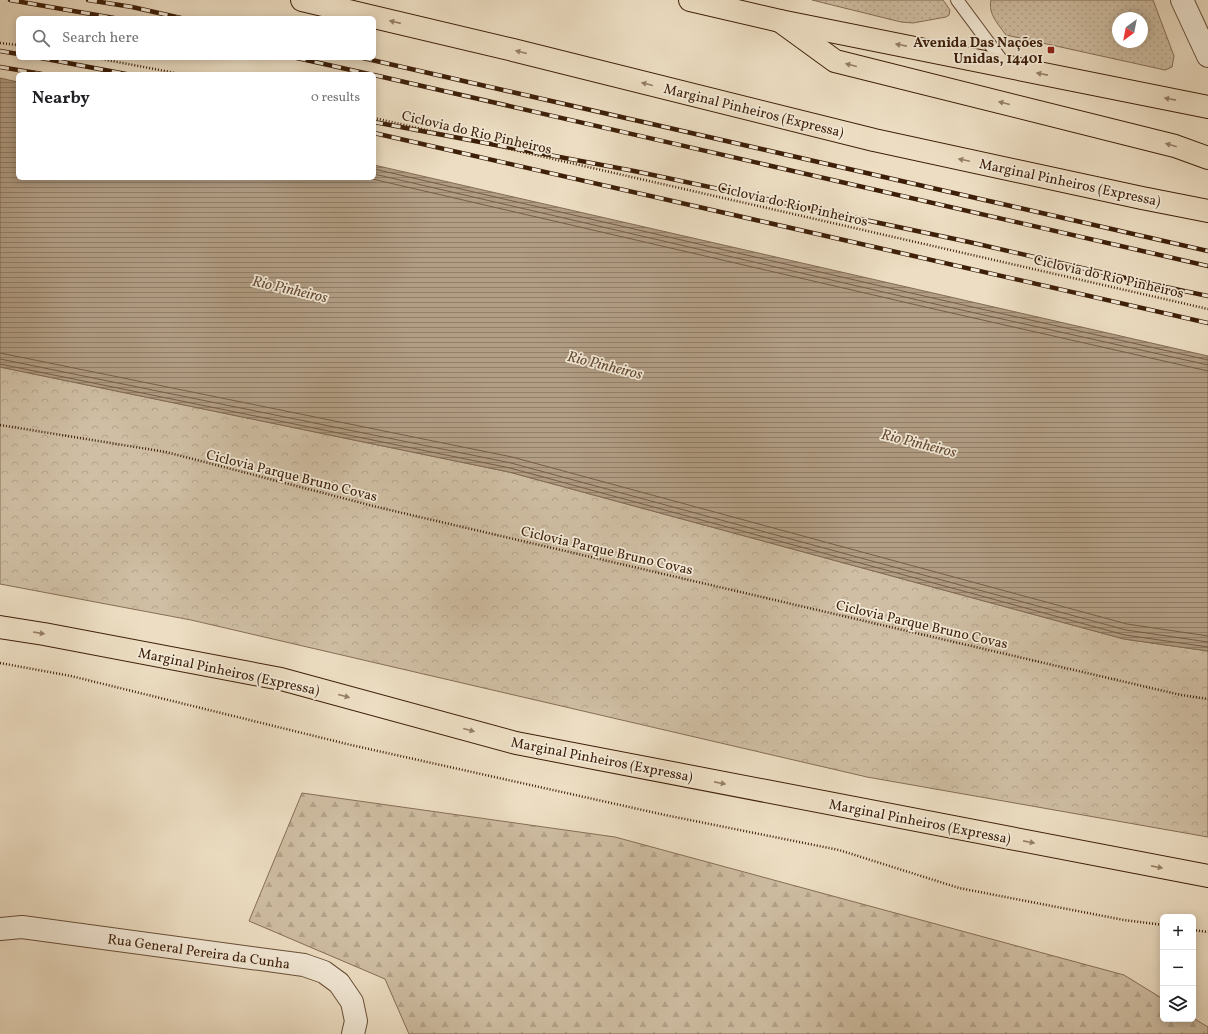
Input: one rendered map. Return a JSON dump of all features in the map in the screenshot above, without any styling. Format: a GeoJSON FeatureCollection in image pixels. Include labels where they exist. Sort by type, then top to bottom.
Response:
{"type":"FeatureCollection","features":[{"type":"Feature","properties":{"kind":"highway","name":"Marginal Pinheiros (Expressa)"},"geometry":{"type":"LineString","coordinates":[[302,0],[370,16]]}},
{"type":"Feature","properties":{"kind":"highway"},"geometry":{"type":"LineString","coordinates":[[690,0],[780,21],[1208,107]]}},
{"type":"Feature","properties":{"kind":"highway","name":"Marginal Pinheiros (Expressa)"},"geometry":{"type":"LineString","coordinates":[[376,18],[874,140],[1208,211]]}},
{"type":"Feature","properties":{"kind":"highway"},"geometry":{"type":"LineString","coordinates":[[780,21],[835,61],[1175,146],[1208,158]]}},
{"type":"Feature","properties":{"kind":"highway","name":"Marginal Pinheiros (Expressa)"},"geometry":{"type":"LineString","coordinates":[[0,627],[52,635],[281,679],[516,743],[1208,876]]}},
{"type":"Feature","properties":{"kind":"street"},"geometry":{"type":"LineString","coordinates":[[1182,0],[1208,56]]}},
{"type":"Feature","properties":{"kind":"street","name":"Rua General Pereira da Cunha"},"geometry":{"type":"LineString","coordinates":[[0,929],[22,928],[304,965],[324,972],[340,983],[352,1002],[356,1021],[353,1034]]}},
{"type":"Feature","properties":{"kind":"lane"},"geometry":{"type":"LineString","coordinates":[[957,0],[1007,67]]}},
{"type":"Feature","properties":{"kind":"path"},"geometry":{"type":"LineString","coordinates":[[0,43],[16,46]]}},
{"type":"Feature","properties":{"kind":"path"},"geometry":{"type":"LineString","coordinates":[[107,60],[170,72]]}},
{"type":"Feature","properties":{"kind":"path","name":"Ciclovia do Rio Pinheiros"},"geometry":{"type":"LineString","coordinates":[[376,118],[1208,309]]}},
{"type":"Feature","properties":{"kind":"path","name":"Ciclovia Parque Bruno Covas"},"geometry":{"type":"LineString","coordinates":[[0,425],[166,452],[377,507],[1182,695],[1208,699]]}},
{"type":"Feature","properties":{"kind":"path"},"geometry":{"type":"LineString","coordinates":[[0,663],[71,676],[366,749],[665,815],[839,850],[959,888],[1124,920],[1160,925]]}},
{"type":"Feature","properties":{"kind":"path"},"geometry":{"type":"LineString","coordinates":[[1196,930],[1208,932]]}},
{"type":"Feature","properties":{"kind":"green space"},"geometry":{"type":"Polygon","coordinates":[[[812,0],[943,0],[950,10],[949,15],[946,17],[913,23],[901,22],[812,0]]]}},
{"type":"Feature","properties":{"kind":"green space"},"geometry":{"type":"Polygon","coordinates":[[[991,0],[1153,0],[1174,56],[1172,67],[1165,70],[1006,35],[994,19],[991,10],[991,0]]]}},
{"type":"Feature","properties":{"kind":"green space"},"geometry":{"type":"Polygon","coordinates":[[[0,367],[509,472],[1124,639],[1208,651],[1208,837],[867,777],[191,620],[0,584],[0,367]]]}},
{"type":"Feature","properties":{"kind":"green space"},"geometry":{"type":"Polygon","coordinates":[[[302,793],[615,837],[1124,975],[1160,997],[1160,1022],[1196,1022],[1196,1020],[1208,1027],[1208,1034],[409,1034],[385,979],[249,921],[302,793]]]}},
{"type":"Feature","properties":{"kind":"water","name":"Rio Pinheiros"},"geometry":{"type":"Polygon","coordinates":[[[0,78],[16,82],[16,180],[376,180],[376,165],[1208,356],[1208,651],[1124,639],[509,472],[0,367],[0,78]]]}},
{"type":"Feature","properties":{"kind":"railway"},"geometry":{"type":"LineString","coordinates":[[10,0],[102,16]]}},
{"type":"Feature","properties":{"kind":"railway"},"geometry":{"type":"LineString","coordinates":[[88,0],[132,7],[172,16]]}},
{"type":"Feature","properties":{"kind":"railway"},"geometry":{"type":"LineString","coordinates":[[0,51],[16,54]]}},
{"type":"Feature","properties":{"kind":"railway"},"geometry":{"type":"LineString","coordinates":[[52,60],[115,72]]}},
{"type":"Feature","properties":{"kind":"railway"},"geometry":{"type":"LineString","coordinates":[[306,60],[360,72]]}},
{"type":"Feature","properties":{"kind":"railway"},"geometry":{"type":"LineString","coordinates":[[372,60],[1208,251]]}},
{"type":"Feature","properties":{"kind":"railway"},"geometry":{"type":"LineString","coordinates":[[0,67],[30,72]]}},
{"type":"Feature","properties":{"kind":"railway"},"geometry":{"type":"LineString","coordinates":[[376,75],[1208,266]]}},
{"type":"Feature","properties":{"kind":"railway"},"geometry":{"type":"LineString","coordinates":[[376,122],[634,171],[969,242],[1208,296]]}},
{"type":"Feature","properties":{"kind":"railway"},"geometry":{"type":"LineString","coordinates":[[376,133],[1208,323]]}},
{"type":"Feature","properties":{"kind":"place","name":"Avenida Das Nações Unidas, 14401"},"geometry":{"type":"Point","coordinates":[1051,50]}}]}
